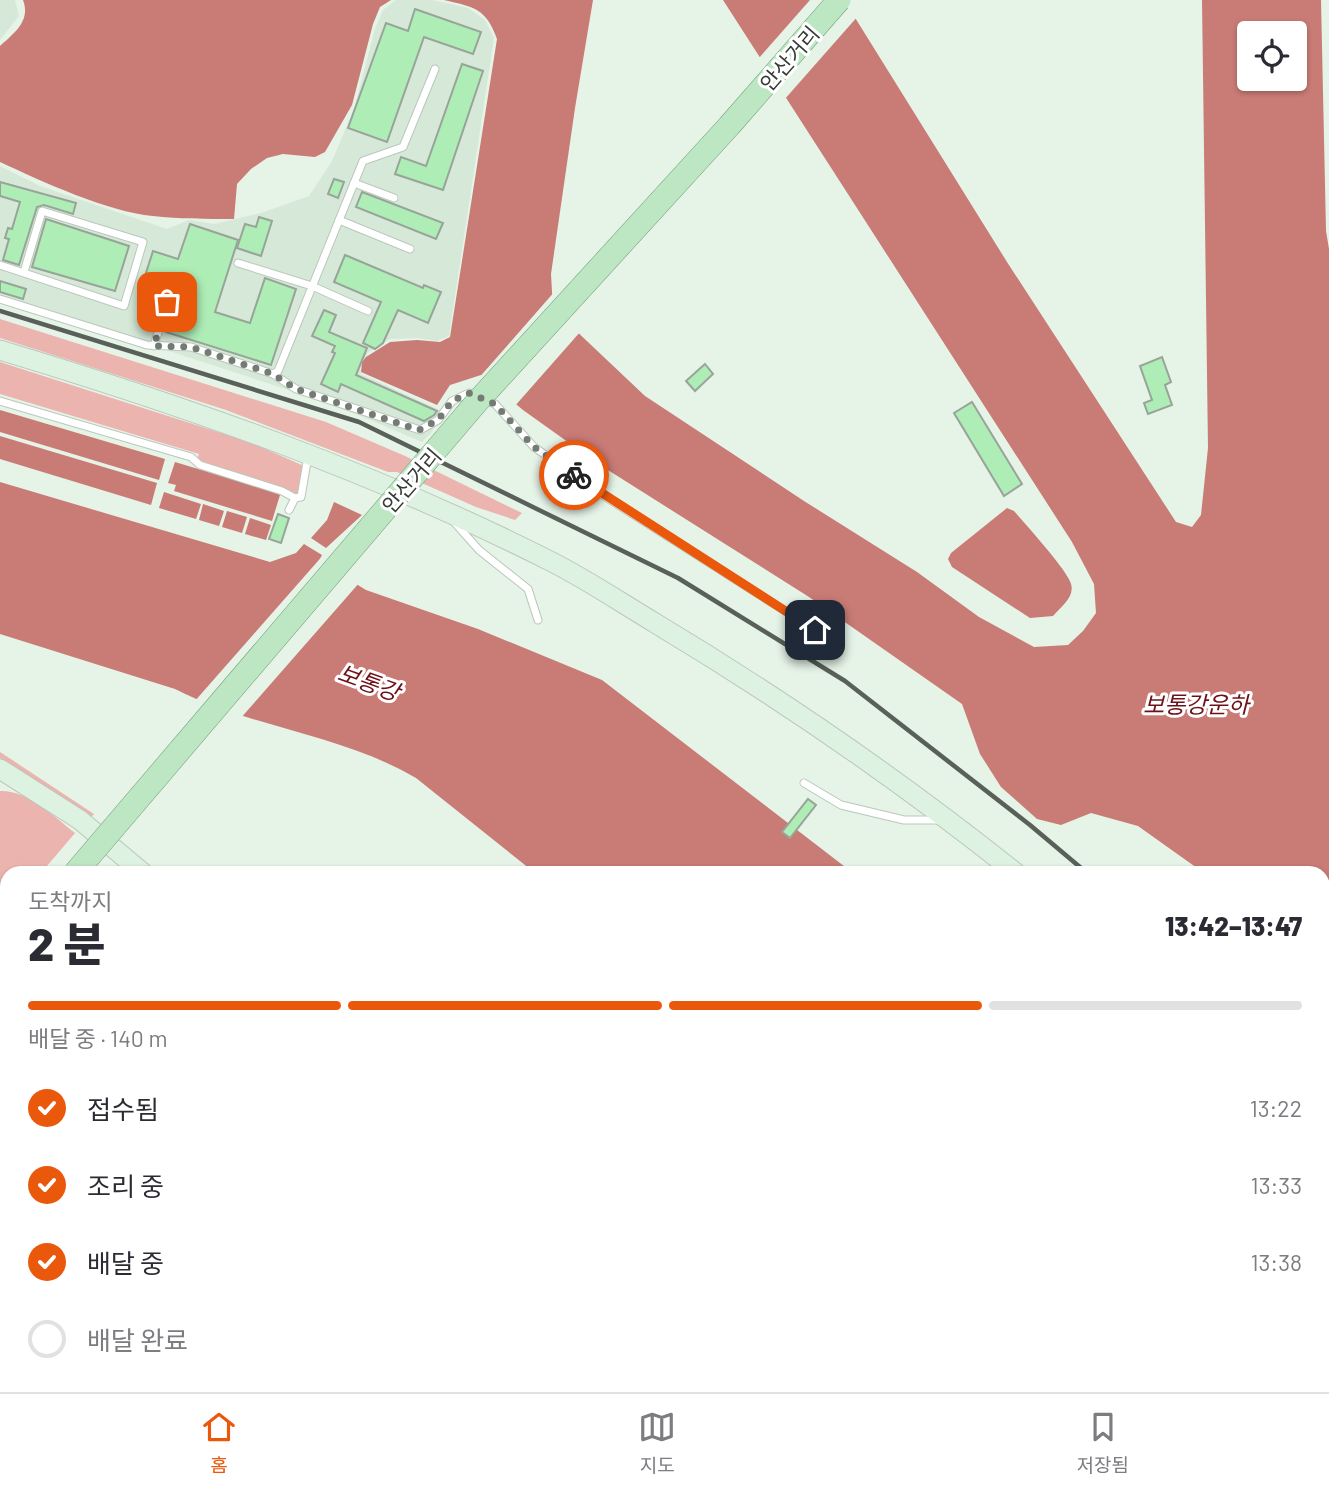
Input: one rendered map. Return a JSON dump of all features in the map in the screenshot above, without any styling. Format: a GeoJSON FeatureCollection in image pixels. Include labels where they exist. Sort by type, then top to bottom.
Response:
{"type":"FeatureCollection","features":[{"type":"Feature","properties":{"kind":"main road","name":"안산거리"},"geometry":{"type":"LineString","coordinates":[[81,866],[476,403],[729,126],[839,0]]}},
{"type":"Feature","properties":{"kind":"main road"},"geometry":{"type":"LineString","coordinates":[[0,350],[130,389],[312,454],[553,562],[733,670],[949,820],[1007,866]]}},
{"type":"Feature","properties":{"kind":"main road"},"geometry":{"type":"LineString","coordinates":[[5,775],[80,820],[135,866]]}},
{"type":"Feature","properties":{"kind":"lane"},"geometry":{"type":"LineString","coordinates":[[273,374],[278,371],[363,161],[403,148],[435,69]]}},
{"type":"Feature","properties":{"kind":"lane"},"geometry":{"type":"LineString","coordinates":[[354,183],[394,198]]}},
{"type":"Feature","properties":{"kind":"lane"},"geometry":{"type":"LineString","coordinates":[[0,265],[124,306],[143,242],[41,211],[24,272]]}},
{"type":"Feature","properties":{"kind":"lane"},"geometry":{"type":"LineString","coordinates":[[339,220],[410,249]]}},
{"type":"Feature","properties":{"kind":"lane"},"geometry":{"type":"LineString","coordinates":[[238,263],[312,286],[368,311]]}},
{"type":"Feature","properties":{"kind":"lane"},"geometry":{"type":"LineString","coordinates":[[0,299],[154,346],[191,347],[273,374],[296,389],[419,430],[438,420],[452,401],[469,393],[495,404],[534,447],[601,494],[815,630]]}},
{"type":"Feature","properties":{"kind":"lane"},"geometry":{"type":"LineString","coordinates":[[154,346],[167,302]]}},
{"type":"Feature","properties":{"kind":"lane"},"geometry":{"type":"LineString","coordinates":[[0,401],[191,457],[200,465],[282,491],[295,498]]}},
{"type":"Feature","properties":{"kind":"lane"},"geometry":{"type":"LineString","coordinates":[[289,510],[295,498],[300,497],[307,463],[312,454]]}},
{"type":"Feature","properties":{"kind":"lane"},"geometry":{"type":"LineString","coordinates":[[445,512],[479,550],[528,589],[538,620]]}},
{"type":"Feature","properties":{"kind":"lane"},"geometry":{"type":"LineString","coordinates":[[804,783],[841,805],[904,820],[949,820]]}},
{"type":"Feature","properties":{"kind":"shaded area"},"geometry":{"type":"Polygon","coordinates":[[[0,0],[15,0],[19,16],[0,40],[0,0]]]}},
{"type":"Feature","properties":{"kind":"shaded area"},"geometry":{"type":"Polygon","coordinates":[[[396,0],[432,0],[468,8],[485,20],[494,38],[449,336],[437,341],[417,338],[390,339],[369,352],[360,367],[361,374],[442,411],[431,433],[422,442],[335,405],[0,296],[0,166],[40,186],[167,229],[189,220],[214,224],[261,213],[309,196],[332,161],[354,109],[375,29],[383,10],[396,0]]]}},
{"type":"Feature","properties":{"kind":"shaded area"},"geometry":{"type":"Polygon","coordinates":[[[0,319],[326,422],[405,456],[522,513],[515,520],[476,507],[397,472],[388,472],[226,410],[0,338],[0,319]]]}},
{"type":"Feature","properties":{"kind":"shaded area"},"geometry":{"type":"Polygon","coordinates":[[[0,362],[252,443],[304,466],[299,492],[296,494],[197,460],[199,454],[0,394],[0,362]]]}},
{"type":"Feature","properties":{"kind":"shaded area"},"geometry":{"type":"Polygon","coordinates":[[[0,752],[94,814],[90,818],[0,758],[0,752]]]}},
{"type":"Feature","properties":{"kind":"shaded area"},"geometry":{"type":"Polygon","coordinates":[[[0,791],[21,795],[30,800],[75,833],[47,866],[0,866],[0,791]]]}},
{"type":"Feature","properties":{"kind":"water"},"geometry":{"type":"Polygon","coordinates":[[[23,0],[391,0],[380,7],[352,105],[325,152],[315,157],[283,154],[267,158],[251,169],[237,184],[234,219],[173,218],[116,209],[75,195],[0,162],[0,46],[23,20],[23,0]]]}},
{"type":"Feature","properties":{"kind":"water","name":"보통강운하"},"geometry":{"type":"Polygon","coordinates":[[[444,0],[593,0],[551,274],[553,309],[645,396],[917,572],[979,617],[1034,647],[1068,645],[1083,631],[1096,613],[1094,584],[1072,542],[723,0],[844,0],[1007,262],[1176,522],[1192,527],[1201,515],[1208,448],[1202,0],[1321,0],[1326,231],[1329,249],[1329,866],[1194,866],[1138,826],[1091,813],[1061,825],[1037,819],[1001,787],[980,754],[962,704],[809,597],[600,465],[523,410],[481,375],[450,385],[437,405],[361,372],[362,362],[366,357],[390,342],[440,342],[450,337],[497,39],[488,21],[478,10],[444,0]]]}},
{"type":"Feature","properties":{"kind":"water"},"geometry":{"type":"Polygon","coordinates":[[[0,410],[165,459],[159,480],[0,432],[0,410]]]}},
{"type":"Feature","properties":{"kind":"water"},"geometry":{"type":"Polygon","coordinates":[[[0,436],[157,483],[151,505],[0,459],[0,436]]]}},
{"type":"Feature","properties":{"kind":"water"},"geometry":{"type":"Polygon","coordinates":[[[175,462],[278,493],[280,495],[272,521],[174,491],[176,485],[168,483],[175,462]]]}},
{"type":"Feature","properties":{"kind":"water","name":"보통강"},"geometry":{"type":"Polygon","coordinates":[[[0,482],[270,562],[296,553],[304,544],[322,555],[319,561],[366,590],[478,629],[602,680],[844,866],[526,866],[416,778],[387,763],[358,751],[235,713],[175,689],[0,634],[0,482]]]}},
{"type":"Feature","properties":{"kind":"water"},"geometry":{"type":"Polygon","coordinates":[[[164,492],[201,504],[196,519],[159,508],[164,492]]]}},
{"type":"Feature","properties":{"kind":"water"},"geometry":{"type":"Polygon","coordinates":[[[334,502],[362,515],[326,548],[311,538],[327,520],[334,502]]]}},
{"type":"Feature","properties":{"kind":"water"},"geometry":{"type":"Polygon","coordinates":[[[203,504],[224,511],[219,526],[199,520],[203,504]]]}},
{"type":"Feature","properties":{"kind":"water"},"geometry":{"type":"Polygon","coordinates":[[[1007,508],[1014,511],[1046,548],[1071,584],[1069,597],[1053,616],[1030,618],[952,567],[948,559],[951,553],[1007,508]]]}},
{"type":"Feature","properties":{"kind":"water"},"geometry":{"type":"Polygon","coordinates":[[[227,511],[247,517],[242,533],[222,527],[227,511]]]}},
{"type":"Feature","properties":{"kind":"water"},"geometry":{"type":"Polygon","coordinates":[[[250,518],[271,525],[266,540],[245,534],[250,518]]]}},
{"type":"Feature","properties":{"kind":"pier"},"geometry":{"type":"Polygon","coordinates":[[[810,0],[848,0],[858,16],[784,100],[758,59],[810,0]]]}},
{"type":"Feature","properties":{"kind":"pier"},"geometry":{"type":"Polygon","coordinates":[[[556,290],[557,308],[581,331],[514,407],[480,378],[477,380],[556,290]]]}},
{"type":"Feature","properties":{"kind":"pier"},"geometry":{"type":"Polygon","coordinates":[[[325,553],[324,559],[360,582],[240,719],[194,702],[325,553]]]}},
{"type":"Feature","properties":{"kind":"building"},"geometry":{"type":"Polygon","coordinates":[[[415,9],[481,32],[473,54],[424,37],[387,142],[348,128],[386,23],[408,31],[415,9]]]}},
{"type":"Feature","properties":{"kind":"building"},"geometry":{"type":"Polygon","coordinates":[[[462,64],[483,71],[443,190],[395,174],[401,157],[426,166],[462,64]]]}},
{"type":"Feature","properties":{"kind":"building"},"geometry":{"type":"Polygon","coordinates":[[[334,179],[344,182],[338,198],[328,194],[334,179]]]}},
{"type":"Feature","properties":{"kind":"building"},"geometry":{"type":"Polygon","coordinates":[[[0,182],[76,203],[73,214],[44,205],[37,207],[19,265],[3,260],[9,239],[5,238],[8,228],[12,229],[20,202],[0,196],[0,182]]]}},
{"type":"Feature","properties":{"kind":"building"},"geometry":{"type":"Polygon","coordinates":[[[362,192],[443,223],[436,239],[356,207],[362,192]]]}},
{"type":"Feature","properties":{"kind":"building"},"geometry":{"type":"Polygon","coordinates":[[[259,217],[272,221],[261,256],[237,248],[245,224],[256,227],[259,217]]]}},
{"type":"Feature","properties":{"kind":"building"},"geometry":{"type":"Polygon","coordinates":[[[46,219],[129,246],[115,291],[32,267],[46,219]]]}},
{"type":"Feature","properties":{"kind":"building"},"geometry":{"type":"Polygon","coordinates":[[[190,224],[238,240],[215,312],[250,323],[265,278],[296,289],[271,365],[166,332],[173,309],[172,298],[165,296],[160,304],[138,298],[153,251],[178,259],[190,224]]]}},
{"type":"Feature","properties":{"kind":"building"},"geometry":{"type":"Polygon","coordinates":[[[345,255],[423,288],[424,285],[441,292],[428,323],[398,310],[383,343],[375,349],[363,343],[381,302],[334,282],[345,255]]]}},
{"type":"Feature","properties":{"kind":"building"},"geometry":{"type":"Polygon","coordinates":[[[0,281],[26,289],[23,299],[0,292],[0,281]]]}},
{"type":"Feature","properties":{"kind":"building"},"geometry":{"type":"Polygon","coordinates":[[[324,310],[336,315],[329,332],[367,348],[356,375],[437,411],[434,415],[424,421],[341,384],[338,392],[321,384],[335,353],[332,352],[335,346],[312,336],[324,310]]]}},
{"type":"Feature","properties":{"kind":"building"},"geometry":{"type":"Polygon","coordinates":[[[1162,357],[1171,382],[1165,385],[1172,405],[1148,414],[1144,403],[1152,400],[1140,366],[1162,357]]]}},
{"type":"Feature","properties":{"kind":"building"},"geometry":{"type":"Polygon","coordinates":[[[705,364],[713,374],[695,391],[686,381],[705,364]]]}},
{"type":"Feature","properties":{"kind":"building"},"geometry":{"type":"Polygon","coordinates":[[[972,402],[1022,484],[1004,496],[954,413],[972,402]]]}},
{"type":"Feature","properties":{"kind":"building"},"geometry":{"type":"Polygon","coordinates":[[[278,514],[289,518],[281,543],[269,539],[278,514]]]}},
{"type":"Feature","properties":{"kind":"building"},"geometry":{"type":"Polygon","coordinates":[[[808,799],[816,805],[790,838],[782,832],[808,799]]]}},
{"type":"Feature","properties":{"kind":"railway"},"geometry":{"type":"LineString","coordinates":[[0,311],[359,422],[678,578],[845,681],[1079,866]]}},
{"type":"Feature","properties":{"kind":"way so far"},"geometry":{"type":"LineString","coordinates":[[167,302],[154,346],[191,347],[273,374],[296,389],[419,430],[438,420],[452,401],[469,393],[495,404],[534,447],[574,475]]}},
{"type":"Feature","properties":{"kind":"route"},"geometry":{"type":"LineString","coordinates":[[574,475],[815,630]]}}]}
